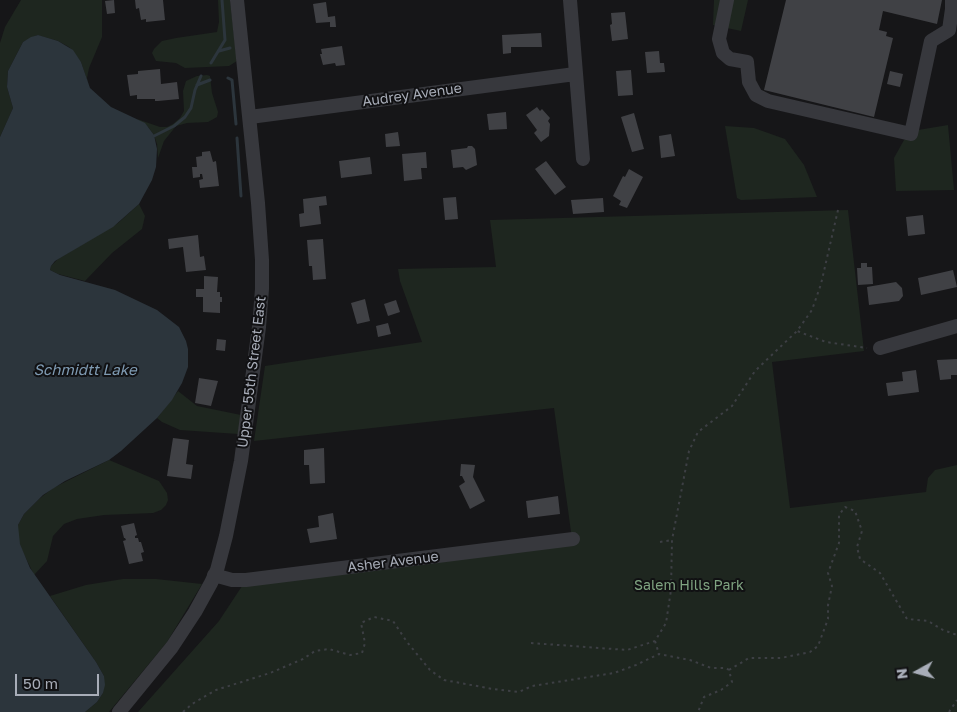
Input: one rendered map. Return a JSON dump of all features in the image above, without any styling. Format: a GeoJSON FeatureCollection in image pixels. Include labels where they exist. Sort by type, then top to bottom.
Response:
{"type":"FeatureCollection","features":[{"type":"Feature","properties":{"kind":"street","name":"Upper 55th Street East"},"geometry":{"type":"LineString","coordinates":[[119,712],[172,647],[195,612],[214,575],[229,525],[240,470],[261,297],[262,246],[237,0]]}},
{"type":"Feature","properties":{"kind":"street"},"geometry":{"type":"LineString","coordinates":[[570,0],[583,159]]}},
{"type":"Feature","properties":{"kind":"street"},"geometry":{"type":"LineString","coordinates":[[727,0],[718,39],[723,53],[730,60],[747,62],[749,82],[756,95],[768,101],[911,134],[931,41],[949,30],[952,0]]}},
{"type":"Feature","properties":{"kind":"street","name":"Audrey Avenue"},"geometry":{"type":"LineString","coordinates":[[250,117],[575,74]]}},
{"type":"Feature","properties":{"kind":"street"},"geometry":{"type":"LineString","coordinates":[[880,348],[957,326]]}},
{"type":"Feature","properties":{"kind":"street","name":"Asher Avenue"},"geometry":{"type":"LineString","coordinates":[[214,575],[232,580],[246,580],[572,539]]}},
{"type":"Feature","properties":{"kind":"path"},"geometry":{"type":"LineString","coordinates":[[531,643],[627,650],[655,641],[666,623],[671,590],[672,540],[689,451],[698,432],[732,406],[755,371],[797,330],[812,310],[821,284],[838,210]]}},
{"type":"Feature","properties":{"kind":"path"},"geometry":{"type":"LineString","coordinates":[[797,330],[826,342],[857,347],[880,348]]}},
{"type":"Feature","properties":{"kind":"path"},"geometry":{"type":"LineString","coordinates":[[729,670],[749,658],[782,658],[810,652],[818,646],[828,619],[828,605],[832,586],[828,573],[839,543],[839,515],[845,506],[854,511],[862,531],[857,547],[860,559],[880,573],[906,619],[928,621],[942,630],[957,636]]}},
{"type":"Feature","properties":{"kind":"path"},"geometry":{"type":"LineString","coordinates":[[660,542],[672,540]]}},
{"type":"Feature","properties":{"kind":"path"},"geometry":{"type":"LineString","coordinates":[[183,712],[192,704],[216,690],[270,673],[303,659],[315,651],[329,649],[350,656],[362,653],[366,643],[361,623],[374,617],[393,621],[430,670],[444,680],[493,689],[519,692],[532,686],[614,673],[660,654],[690,660],[711,668],[726,668],[729,670]]}},
{"type":"Feature","properties":{"kind":"path"},"geometry":{"type":"LineString","coordinates":[[655,641],[660,654]]}},
{"type":"Feature","properties":{"kind":"path"},"geometry":{"type":"LineString","coordinates":[[698,712],[704,697],[721,690],[732,682],[729,670]]}},
{"type":"Feature","properties":{"kind":"path"},"geometry":{"type":"LineString","coordinates":[[949,712],[957,700]]}},
{"type":"Feature","properties":{"kind":"green space"},"geometry":{"type":"Polygon","coordinates":[[[21,0],[102,0],[102,37],[89,68],[87,78],[89,86],[81,62],[69,47],[58,41],[37,35],[23,42],[8,71],[7,87],[13,108],[0,137],[0,43],[5,27],[21,0]]]}},
{"type":"Feature","properties":{"kind":"green space"},"geometry":{"type":"Polygon","coordinates":[[[218,0],[230,0],[237,61],[229,66],[185,68],[176,63],[156,61],[152,53],[162,41],[217,32],[219,22],[218,0]]]}},
{"type":"Feature","properties":{"kind":"green space"},"geometry":{"type":"Polygon","coordinates":[[[714,0],[748,0],[741,31],[713,25],[714,0]]]}},
{"type":"Feature","properties":{"kind":"green space"},"geometry":{"type":"Polygon","coordinates":[[[197,76],[210,76],[212,93],[218,112],[217,117],[208,122],[187,123],[176,126],[164,141],[158,158],[154,135],[148,127],[137,119],[160,127],[167,127],[173,124],[184,111],[183,91],[186,81],[197,76]]]}},
{"type":"Feature","properties":{"kind":"green space"},"geometry":{"type":"Polygon","coordinates":[[[948,125],[954,190],[896,191],[894,158],[904,140],[918,130],[948,125]]]}},
{"type":"Feature","properties":{"kind":"green space"},"geometry":{"type":"Polygon","coordinates":[[[725,126],[754,128],[785,139],[804,165],[817,197],[741,200],[737,198],[725,126]]]}},
{"type":"Feature","properties":{"kind":"green space"},"geometry":{"type":"Polygon","coordinates":[[[139,204],[145,216],[142,229],[112,253],[85,281],[50,270],[51,266],[58,259],[118,223],[139,204]]]}},
{"type":"Feature","properties":{"kind":"green space","name":"Salem Hills Park"},"geometry":{"type":"Polygon","coordinates":[[[848,210],[864,351],[772,362],[790,508],[926,492],[928,478],[935,470],[957,465],[957,712],[138,712],[219,621],[246,580],[572,539],[554,408],[254,441],[265,366],[422,342],[400,281],[398,269],[496,267],[490,220],[848,210]]]}},
{"type":"Feature","properties":{"kind":"green space"},"geometry":{"type":"Polygon","coordinates":[[[178,391],[197,406],[241,415],[238,434],[180,430],[162,422],[157,418],[178,391]]]}},
{"type":"Feature","properties":{"kind":"green space"},"geometry":{"type":"Polygon","coordinates":[[[109,460],[159,481],[167,493],[168,500],[166,505],[161,510],[153,513],[104,515],[77,519],[64,524],[53,536],[47,561],[34,575],[18,539],[18,525],[24,514],[53,488],[109,460]]]}},
{"type":"Feature","properties":{"kind":"green space"},"geometry":{"type":"Polygon","coordinates":[[[123,579],[156,579],[202,584],[167,642],[109,712],[85,712],[97,702],[103,693],[104,676],[50,596],[86,585],[123,579]]]}},
{"type":"Feature","properties":{"kind":"water","name":"Schmidtt Lake"},"geometry":{"type":"Polygon","coordinates":[[[38,35],[58,41],[73,50],[81,62],[90,88],[111,107],[145,123],[154,135],[157,149],[156,167],[152,180],[139,204],[113,227],[55,261],[50,270],[60,275],[115,290],[157,310],[179,327],[188,349],[188,367],[182,383],[172,400],[157,418],[109,460],[65,481],[43,495],[24,514],[18,525],[20,544],[30,568],[104,676],[105,685],[103,693],[97,702],[85,712],[0,712],[0,137],[13,108],[7,87],[8,71],[23,42],[38,35]]]}},
{"type":"Feature","properties":{"kind":"building"},"geometry":{"type":"Polygon","coordinates":[[[114,0],[115,13],[107,14],[105,1],[114,0]]]}},
{"type":"Feature","properties":{"kind":"building"},"geometry":{"type":"Polygon","coordinates":[[[135,0],[163,0],[165,20],[146,22],[146,19],[141,20],[139,8],[136,9],[135,0]]]}},
{"type":"Feature","properties":{"kind":"building"},"geometry":{"type":"Polygon","coordinates":[[[786,0],[942,0],[937,24],[883,11],[879,30],[887,32],[886,36],[893,38],[874,117],[764,90],[786,0]]]}},
{"type":"Feature","properties":{"kind":"building"},"geometry":{"type":"Polygon","coordinates":[[[326,2],[328,17],[335,16],[336,27],[330,27],[330,22],[316,23],[313,4],[326,2]]]}},
{"type":"Feature","properties":{"kind":"building"},"geometry":{"type":"Polygon","coordinates":[[[625,12],[628,39],[612,41],[611,13],[625,12]]]}},
{"type":"Feature","properties":{"kind":"building"},"geometry":{"type":"Polygon","coordinates":[[[541,33],[542,47],[511,47],[511,53],[503,54],[502,35],[541,33]]]}},
{"type":"Feature","properties":{"kind":"building"},"geometry":{"type":"Polygon","coordinates":[[[342,46],[345,65],[336,66],[335,63],[323,65],[320,54],[322,54],[321,49],[342,46]]]}},
{"type":"Feature","properties":{"kind":"building"},"geometry":{"type":"Polygon","coordinates":[[[659,51],[660,63],[664,63],[665,72],[647,73],[645,52],[659,51]]]}},
{"type":"Feature","properties":{"kind":"building"},"geometry":{"type":"Polygon","coordinates":[[[160,69],[161,84],[177,82],[179,99],[155,101],[155,99],[137,99],[137,95],[130,96],[127,75],[138,74],[138,71],[160,69]]]}},
{"type":"Feature","properties":{"kind":"building"},"geometry":{"type":"Polygon","coordinates":[[[631,70],[633,95],[618,96],[616,71],[631,70]]]}},
{"type":"Feature","properties":{"kind":"building"},"geometry":{"type":"Polygon","coordinates":[[[890,71],[903,74],[900,87],[887,84],[890,71]]]}},
{"type":"Feature","properties":{"kind":"building"},"geometry":{"type":"Polygon","coordinates":[[[537,107],[540,111],[542,109],[550,118],[548,121],[550,124],[549,136],[541,142],[534,133],[537,130],[526,115],[537,107]]]}},
{"type":"Feature","properties":{"kind":"building"},"geometry":{"type":"Polygon","coordinates":[[[506,112],[507,129],[489,130],[487,114],[506,112]]]}},
{"type":"Feature","properties":{"kind":"building"},"geometry":{"type":"Polygon","coordinates":[[[634,113],[644,149],[632,152],[621,117],[634,113]]]}},
{"type":"Feature","properties":{"kind":"building"},"geometry":{"type":"Polygon","coordinates":[[[398,132],[400,146],[386,147],[385,134],[398,132]]]}},
{"type":"Feature","properties":{"kind":"building"},"geometry":{"type":"Polygon","coordinates":[[[671,134],[675,156],[661,158],[659,136],[671,134]]]}},
{"type":"Feature","properties":{"kind":"building"},"geometry":{"type":"Polygon","coordinates":[[[472,146],[475,149],[477,165],[466,170],[463,167],[453,168],[451,150],[467,148],[472,146]]]}},
{"type":"Feature","properties":{"kind":"building"},"geometry":{"type":"Polygon","coordinates":[[[210,151],[213,162],[216,161],[219,186],[200,188],[199,180],[203,179],[202,174],[200,174],[200,177],[193,178],[192,167],[197,167],[196,157],[202,156],[202,152],[210,151]]]}},
{"type":"Feature","properties":{"kind":"building"},"geometry":{"type":"Polygon","coordinates":[[[426,152],[427,168],[421,168],[422,179],[404,181],[402,154],[426,152]]]}},
{"type":"Feature","properties":{"kind":"building"},"geometry":{"type":"Polygon","coordinates":[[[370,157],[372,174],[341,178],[339,161],[370,157]]]}},
{"type":"Feature","properties":{"kind":"building"},"geometry":{"type":"Polygon","coordinates":[[[546,161],[566,187],[555,195],[535,169],[546,161]]]}},
{"type":"Feature","properties":{"kind":"building"},"geometry":{"type":"Polygon","coordinates":[[[629,169],[643,177],[627,208],[619,205],[621,201],[613,196],[623,176],[625,177],[629,169]]]}},
{"type":"Feature","properties":{"kind":"building"},"geometry":{"type":"Polygon","coordinates":[[[326,196],[327,205],[319,206],[321,224],[300,227],[299,214],[304,213],[303,199],[326,196]]]}},
{"type":"Feature","properties":{"kind":"building"},"geometry":{"type":"Polygon","coordinates":[[[456,197],[458,219],[445,220],[443,198],[456,197]]]}},
{"type":"Feature","properties":{"kind":"building"},"geometry":{"type":"Polygon","coordinates":[[[603,198],[604,212],[573,214],[571,200],[603,198]]]}},
{"type":"Feature","properties":{"kind":"building"},"geometry":{"type":"Polygon","coordinates":[[[923,215],[925,234],[908,236],[906,217],[923,215]]]}},
{"type":"Feature","properties":{"kind":"building"},"geometry":{"type":"Polygon","coordinates":[[[198,235],[200,257],[204,256],[206,270],[186,272],[183,247],[169,249],[168,239],[198,235]]]}},
{"type":"Feature","properties":{"kind":"building"},"geometry":{"type":"Polygon","coordinates":[[[323,239],[326,279],[313,280],[312,266],[309,266],[307,240],[323,239]]]}},
{"type":"Feature","properties":{"kind":"building"},"geometry":{"type":"Polygon","coordinates":[[[861,263],[867,263],[867,267],[872,267],[873,284],[858,285],[857,268],[861,268],[861,263]]]}},
{"type":"Feature","properties":{"kind":"building"},"geometry":{"type":"Polygon","coordinates":[[[953,270],[957,287],[921,295],[918,278],[953,270]]]}},
{"type":"Feature","properties":{"kind":"building"},"geometry":{"type":"Polygon","coordinates":[[[204,276],[218,277],[217,292],[220,292],[220,297],[222,297],[220,313],[203,312],[203,297],[196,297],[196,289],[204,289],[204,276]]]}},
{"type":"Feature","properties":{"kind":"building"},"geometry":{"type":"Polygon","coordinates":[[[896,282],[902,288],[903,296],[899,301],[869,305],[867,287],[896,282]]]}},
{"type":"Feature","properties":{"kind":"building"},"geometry":{"type":"Polygon","coordinates":[[[365,299],[370,321],[357,324],[351,303],[365,299]]]}},
{"type":"Feature","properties":{"kind":"building"},"geometry":{"type":"Polygon","coordinates":[[[396,300],[400,312],[388,316],[384,304],[396,300]]]}},
{"type":"Feature","properties":{"kind":"building"},"geometry":{"type":"Polygon","coordinates":[[[388,323],[391,334],[378,337],[376,326],[388,323]]]}},
{"type":"Feature","properties":{"kind":"building"},"geometry":{"type":"Polygon","coordinates":[[[217,339],[226,340],[225,351],[216,350],[217,339]]]}},
{"type":"Feature","properties":{"kind":"building"},"geometry":{"type":"Polygon","coordinates":[[[957,359],[957,375],[951,375],[951,379],[940,380],[937,360],[957,359]]]}},
{"type":"Feature","properties":{"kind":"building"},"geometry":{"type":"Polygon","coordinates":[[[916,370],[919,392],[888,396],[886,383],[903,381],[902,372],[916,370]]]}},
{"type":"Feature","properties":{"kind":"building"},"geometry":{"type":"Polygon","coordinates":[[[199,378],[218,381],[211,406],[195,403],[199,378]]]}},
{"type":"Feature","properties":{"kind":"building"},"geometry":{"type":"Polygon","coordinates":[[[173,438],[189,440],[186,464],[193,465],[191,479],[167,476],[173,438]]]}},
{"type":"Feature","properties":{"kind":"building"},"geometry":{"type":"Polygon","coordinates":[[[324,448],[325,483],[310,484],[309,465],[304,465],[304,450],[324,448]]]}},
{"type":"Feature","properties":{"kind":"building"},"geometry":{"type":"Polygon","coordinates":[[[461,464],[475,465],[473,477],[485,501],[470,509],[459,486],[465,482],[462,476],[460,476],[461,464]]]}},
{"type":"Feature","properties":{"kind":"building"},"geometry":{"type":"Polygon","coordinates":[[[558,496],[560,514],[528,518],[526,501],[558,496]]]}},
{"type":"Feature","properties":{"kind":"building"},"geometry":{"type":"Polygon","coordinates":[[[333,513],[337,539],[310,543],[307,529],[319,527],[318,516],[333,513]]]}},
{"type":"Feature","properties":{"kind":"building"},"geometry":{"type":"Polygon","coordinates":[[[134,523],[137,535],[135,538],[138,538],[139,542],[141,542],[144,552],[141,553],[143,561],[129,564],[123,541],[126,540],[121,526],[134,523]]]}},
{"type":"Feature","properties":{"kind":"waterway"},"geometry":{"type":"LineString","coordinates":[[211,63],[225,40],[222,0]]}},
{"type":"Feature","properties":{"kind":"waterway"},"geometry":{"type":"LineString","coordinates":[[219,51],[230,48]]}},
{"type":"Feature","properties":{"kind":"waterway"},"geometry":{"type":"LineString","coordinates":[[154,136],[174,126],[185,117],[191,108],[195,90],[201,76]]}},
{"type":"Feature","properties":{"kind":"waterway"},"geometry":{"type":"LineString","coordinates":[[228,78],[232,80],[236,124]]}},
{"type":"Feature","properties":{"kind":"waterway"},"geometry":{"type":"LineString","coordinates":[[197,85],[210,80]]}},
{"type":"Feature","properties":{"kind":"waterway"},"geometry":{"type":"LineString","coordinates":[[237,138],[241,196]]}}]}
